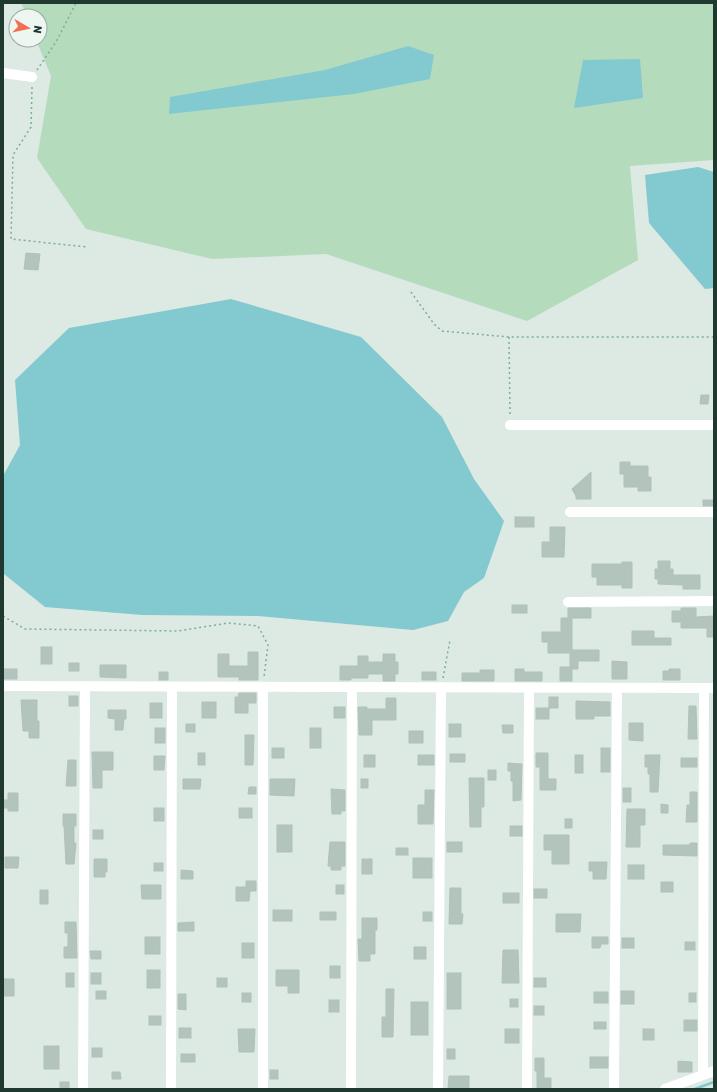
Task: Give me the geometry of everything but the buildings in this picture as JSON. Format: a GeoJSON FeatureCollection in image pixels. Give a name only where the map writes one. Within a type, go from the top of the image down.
{"type":"FeatureCollection","features":[{"type":"Feature","properties":{"kind":"street"},"geometry":{"type":"LineString","coordinates":[[3,73],[32,77]]}},
{"type":"Feature","properties":{"kind":"street"},"geometry":{"type":"LineString","coordinates":[[510,425],[714,425]]}},
{"type":"Feature","properties":{"kind":"street"},"geometry":{"type":"LineString","coordinates":[[570,512],[714,512]]}},
{"type":"Feature","properties":{"kind":"street"},"geometry":{"type":"LineString","coordinates":[[568,602],[714,601]]}},
{"type":"Feature","properties":{"kind":"street"},"geometry":{"type":"LineString","coordinates":[[3,686],[709,688],[703,1075]]}},
{"type":"Feature","properties":{"kind":"street"},"geometry":{"type":"LineString","coordinates":[[83,1089],[85,686]]}},
{"type":"Feature","properties":{"kind":"street"},"geometry":{"type":"LineString","coordinates":[[171,1089],[172,687]]}},
{"type":"Feature","properties":{"kind":"street"},"geometry":{"type":"LineString","coordinates":[[262,687],[263,1089]]}},
{"type":"Feature","properties":{"kind":"street"},"geometry":{"type":"LineString","coordinates":[[351,1089],[352,687]]}},
{"type":"Feature","properties":{"kind":"street"},"geometry":{"type":"LineString","coordinates":[[438,1089],[441,688]]}},
{"type":"Feature","properties":{"kind":"street"},"geometry":{"type":"LineString","coordinates":[[527,1089],[529,688]]}},
{"type":"Feature","properties":{"kind":"street"},"geometry":{"type":"LineString","coordinates":[[614,1089],[617,688]]}},
{"type":"Feature","properties":{"kind":"street"},"geometry":{"type":"LineString","coordinates":[[665,1089],[714,1071]]}},
{"type":"Feature","properties":{"kind":"path"},"geometry":{"type":"LineString","coordinates":[[76,3],[56,42],[32,77],[31,127],[13,155],[11,239],[87,247]]}},
{"type":"Feature","properties":{"kind":"path"},"geometry":{"type":"LineString","coordinates":[[411,292],[434,324],[442,331],[509,337],[714,337]]}},
{"type":"Feature","properties":{"kind":"path"},"geometry":{"type":"LineString","coordinates":[[509,337],[510,425]]}},
{"type":"Feature","properties":{"kind":"path"},"geometry":{"type":"LineString","coordinates":[[3,616],[25,629],[178,631],[228,623],[258,626],[268,645],[262,687]]}},
{"type":"Feature","properties":{"kind":"path"},"geometry":{"type":"LineString","coordinates":[[441,688],[450,640]]}},
{"type":"Feature","properties":{"kind":"green space"},"geometry":{"type":"Polygon","coordinates":[[[21,3],[714,3],[714,160],[630,166],[638,260],[527,321],[326,254],[212,259],[86,229],[37,158],[51,76],[39,48],[48,48],[48,8],[23,8],[21,3]]]}},
{"type":"Feature","properties":{"kind":"water"},"geometry":{"type":"Polygon","coordinates":[[[408,46],[434,55],[430,79],[354,94],[169,114],[170,97],[325,70],[408,46]]]}},
{"type":"Feature","properties":{"kind":"water"},"geometry":{"type":"Polygon","coordinates":[[[640,59],[643,98],[574,108],[583,60],[640,59]]]}},
{"type":"Feature","properties":{"kind":"water"},"geometry":{"type":"Polygon","coordinates":[[[698,167],[714,172],[714,288],[705,289],[649,223],[645,175],[698,167]]]}},
{"type":"Feature","properties":{"kind":"water"},"geometry":{"type":"Polygon","coordinates":[[[231,299],[361,337],[442,417],[474,479],[504,521],[484,578],[464,592],[448,621],[413,630],[258,616],[142,615],[45,607],[4,574],[3,476],[20,445],[15,380],[69,328],[231,299]]]}},
{"type":"Feature","properties":{"kind":"waterway"},"geometry":{"type":"LineString","coordinates":[[695,1089],[714,1082]]}}]}
